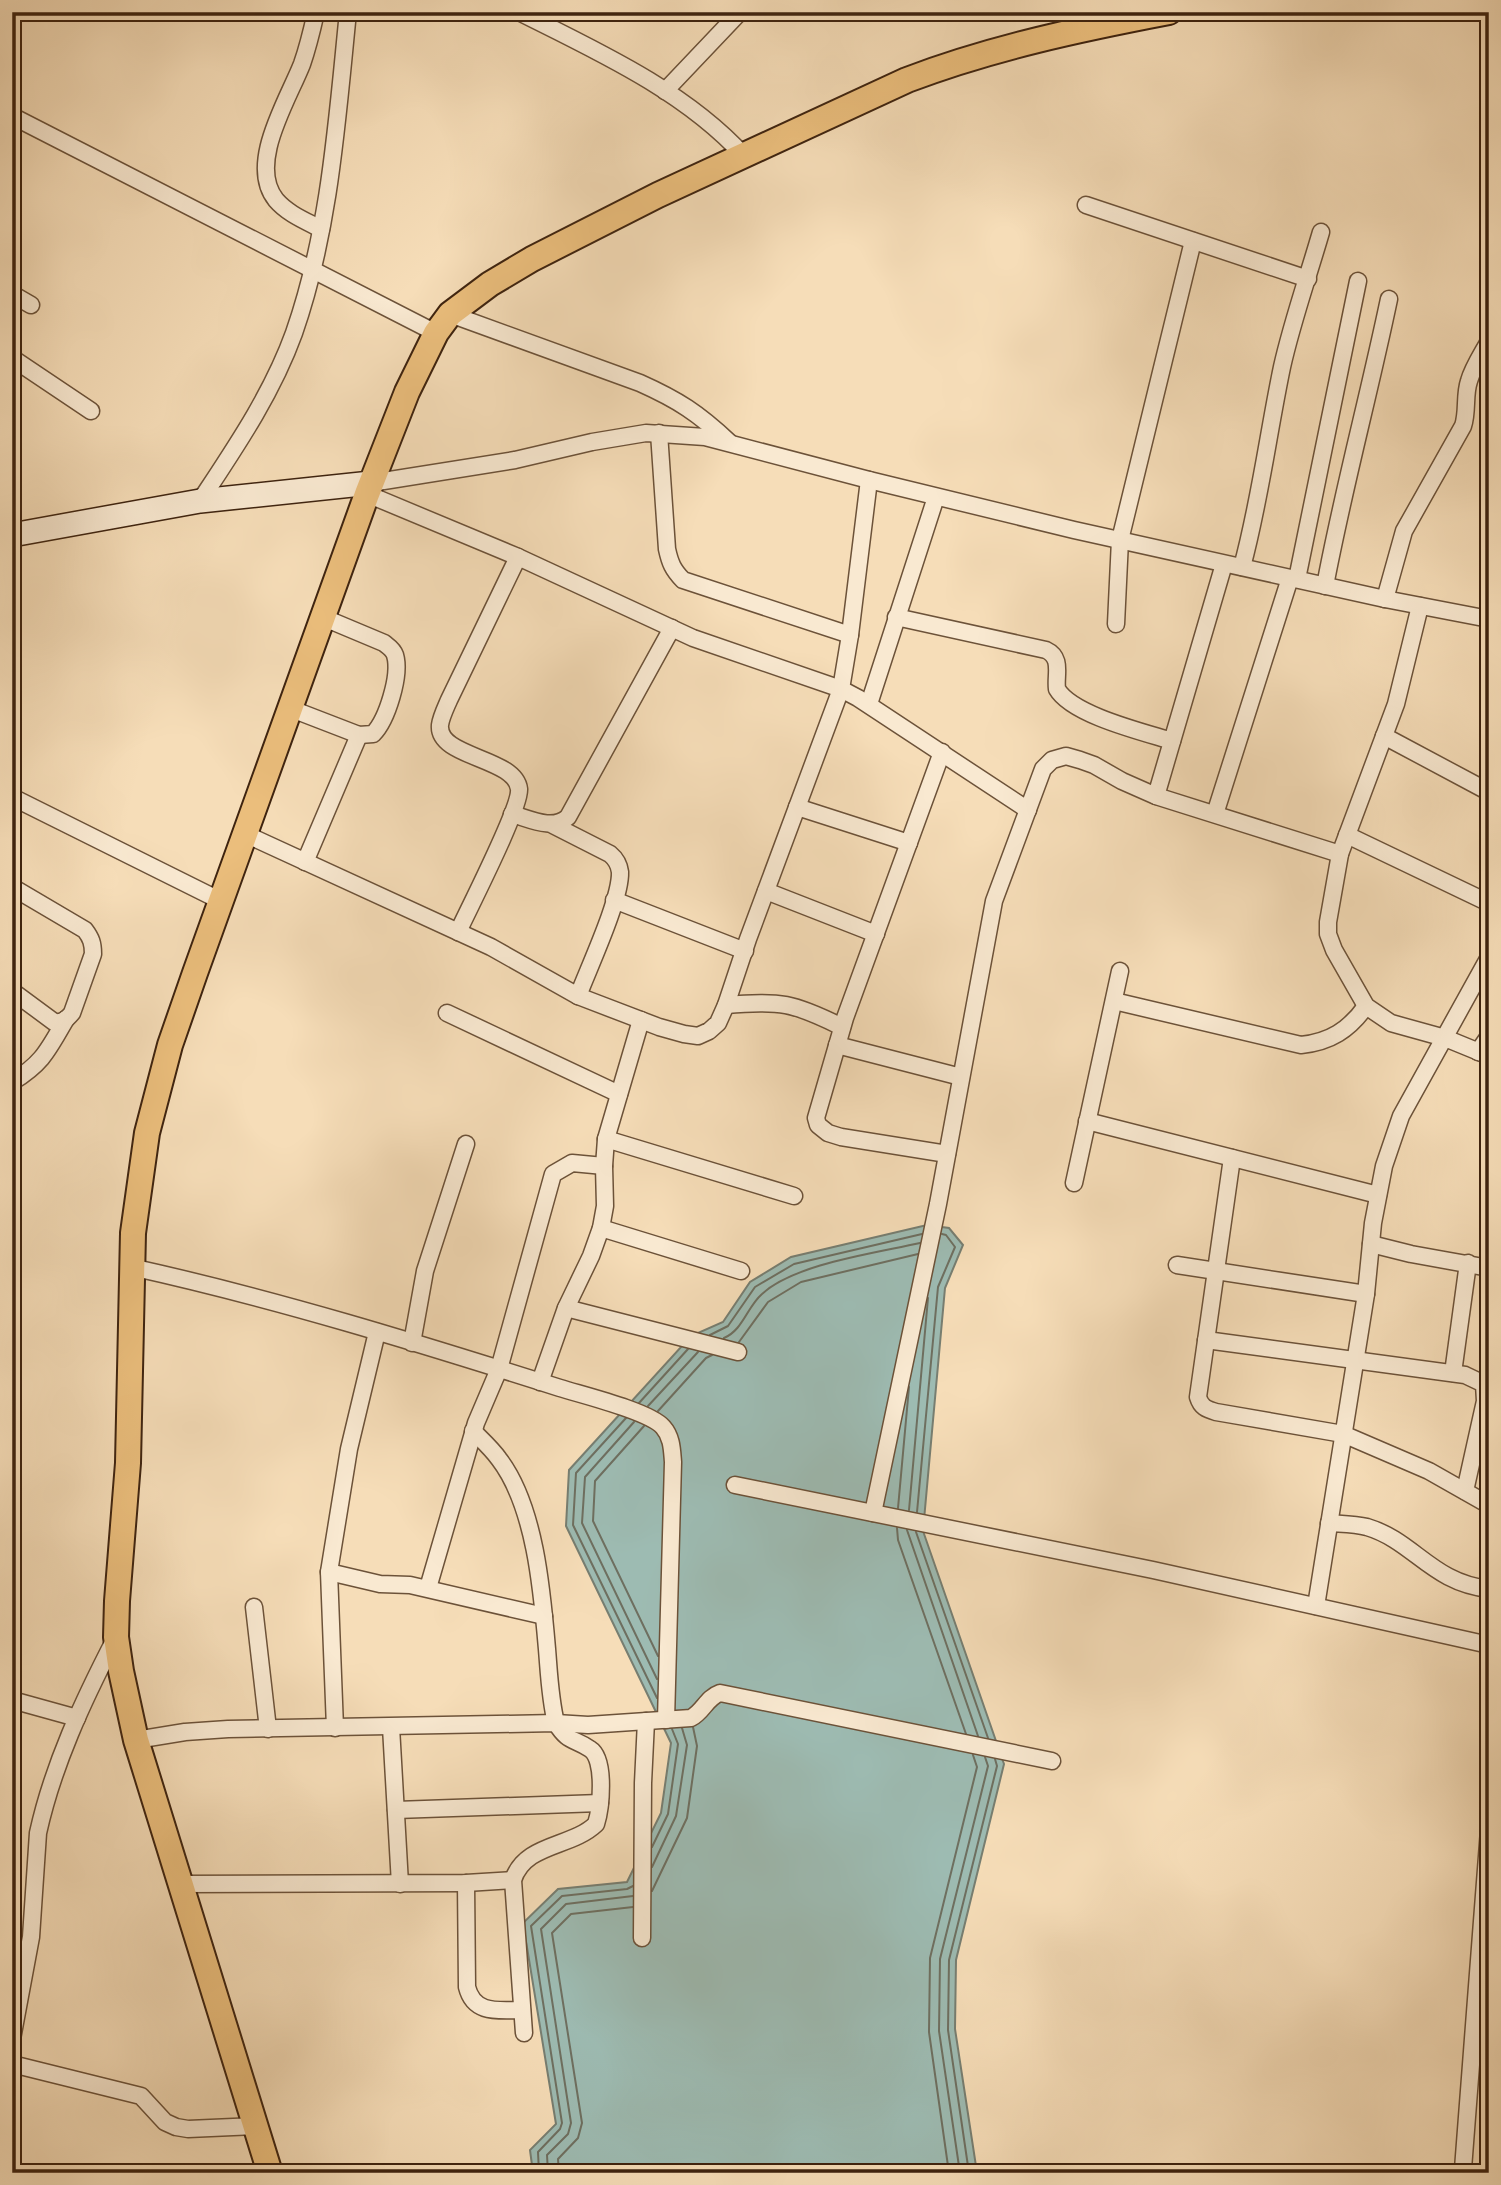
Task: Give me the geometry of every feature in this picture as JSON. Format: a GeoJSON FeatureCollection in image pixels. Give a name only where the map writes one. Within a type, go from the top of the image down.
{"type":"FeatureCollection","features":[{"type":"Feature","properties":{"kind":"main road"},"geometry":{"type":"LineString","coordinates":[[270,2173],[183,1884],[136,1741],[121,1671],[116,1637],[128,1463],[131,1267],[138,1183],[156,1094],[195,973],[396,416],[443,323],[490,284],[531,259],[875,93],[944,66],[1059,35],[1169,12]]}},
{"type":"Feature","properties":{"kind":"street"},"geometry":{"type":"LineString","coordinates":[[316,12],[302,63],[277,118],[265,170],[275,198],[286,210],[321,229]]}},
{"type":"Feature","properties":{"kind":"street"},"geometry":{"type":"LineString","coordinates":[[200,501],[236,448],[268,391],[293,334],[321,229],[337,122],[348,12]]}},
{"type":"Feature","properties":{"kind":"street"},"geometry":{"type":"LineString","coordinates":[[519,12],[596,51],[665,91],[712,123],[744,156]]}},
{"type":"Feature","properties":{"kind":"street"},"geometry":{"type":"LineString","coordinates":[[665,91],[740,12]]}},
{"type":"Feature","properties":{"kind":"street"},"geometry":{"type":"LineString","coordinates":[[12,116],[312,270],[443,323],[640,383],[704,418],[731,444]]}},
{"type":"Feature","properties":{"kind":"street"},"geometry":{"type":"LineString","coordinates":[[1086,205],[1308,279]]}},
{"type":"Feature","properties":{"kind":"street"},"geometry":{"type":"LineString","coordinates":[[1242,567],[1257,509],[1267,439],[1283,365],[1321,232]]}},
{"type":"Feature","properties":{"kind":"street"},"geometry":{"type":"LineString","coordinates":[[1116,624],[1120,540],[1192,241]]}},
{"type":"Feature","properties":{"kind":"street"},"geometry":{"type":"LineString","coordinates":[[1215,814],[1293,579],[1359,281]]}},
{"type":"Feature","properties":{"kind":"street"},"geometry":{"type":"LineString","coordinates":[[12,294],[31,305]]}},
{"type":"Feature","properties":{"kind":"street"},"geometry":{"type":"LineString","coordinates":[[1325,586],[1350,464],[1368,397],[1389,299]]}},
{"type":"Feature","properties":{"kind":"street"},"geometry":{"type":"LineString","coordinates":[[1385,599],[1404,531],[1463,426],[1467,414],[1466,394],[1469,381],[1489,341]]}},
{"type":"Feature","properties":{"kind":"street"},"geometry":{"type":"LineString","coordinates":[[12,358],[91,411]]}},
{"type":"Feature","properties":{"kind":"street"},"geometry":{"type":"LineString","coordinates":[[12,536],[200,501],[369,488],[626,436],[659,433],[705,437],[869,481],[1120,540],[1489,620]]}},
{"type":"Feature","properties":{"kind":"street"},"geometry":{"type":"LineString","coordinates":[[659,433],[667,549],[674,571],[683,580],[850,635]]}},
{"type":"Feature","properties":{"kind":"street"},"geometry":{"type":"LineString","coordinates":[[245,834],[518,961],[578,996],[641,1020],[698,1036],[709,1031],[718,1023],[726,1005],[841,689],[869,481]]}},
{"type":"Feature","properties":{"kind":"street"},"geometry":{"type":"LineString","coordinates":[[369,488],[672,628],[718,647],[841,689],[869,704],[1028,810]]}},
{"type":"Feature","properties":{"kind":"street"},"geometry":{"type":"LineString","coordinates":[[869,704],[936,497]]}},
{"type":"Feature","properties":{"kind":"street"},"geometry":{"type":"LineString","coordinates":[[458,932],[512,814],[519,792],[517,782],[494,764],[453,746],[441,733],[440,724],[517,557]]}},
{"type":"Feature","properties":{"kind":"street"},"geometry":{"type":"LineString","coordinates":[[1156,796],[1224,564]]}},
{"type":"Feature","properties":{"kind":"street"},"geometry":{"type":"LineString","coordinates":[[1420,606],[1401,686],[1340,854],[1328,934],[1334,950],[1366,1006],[1391,1023],[1445,1038],[1483,1054],[1489,1036]]}},
{"type":"Feature","properties":{"kind":"street"},"geometry":{"type":"LineString","coordinates":[[289,708],[359,735],[373,734],[381,726],[397,669],[393,650],[384,643],[322,617]]}},
{"type":"Feature","properties":{"kind":"street"},"geometry":{"type":"LineString","coordinates":[[896,617],[1053,653],[1057,661],[1056,690],[1068,703],[1126,727],[1172,741]]}},
{"type":"Feature","properties":{"kind":"street"},"geometry":{"type":"LineString","coordinates":[[553,825],[568,817],[672,628]]}},
{"type":"Feature","properties":{"kind":"street"},"geometry":{"type":"LineString","coordinates":[[306,862],[359,735]]}},
{"type":"Feature","properties":{"kind":"street"},"geometry":{"type":"LineString","coordinates":[[1384,736],[1489,792]]}},
{"type":"Feature","properties":{"kind":"street"},"geometry":{"type":"LineString","coordinates":[[942,752],[842,1027],[816,1118],[818,1125],[828,1133],[841,1137],[947,1154]]}},
{"type":"Feature","properties":{"kind":"street"},"geometry":{"type":"LineString","coordinates":[[873,1513],[947,1154],[994,901],[1043,769],[1052,760],[1066,756],[1094,765],[1156,796],[1340,854]]}},
{"type":"Feature","properties":{"kind":"street"},"geometry":{"type":"LineString","coordinates":[[12,797],[221,901]]}},
{"type":"Feature","properties":{"kind":"street"},"geometry":{"type":"LineString","coordinates":[[797,807],[908,843]]}},
{"type":"Feature","properties":{"kind":"street"},"geometry":{"type":"LineString","coordinates":[[512,814],[553,825],[610,853],[616,859],[620,870],[614,900],[578,996]]}},
{"type":"Feature","properties":{"kind":"street"},"geometry":{"type":"LineString","coordinates":[[1347,835],[1489,904]]}},
{"type":"Feature","properties":{"kind":"street"},"geometry":{"type":"LineString","coordinates":[[12,887],[85,930],[92,939],[93,954],[72,1013],[60,1023],[54,1022],[12,991]]}},
{"type":"Feature","properties":{"kind":"street"},"geometry":{"type":"LineString","coordinates":[[766,891],[876,934]]}},
{"type":"Feature","properties":{"kind":"street"},"geometry":{"type":"LineString","coordinates":[[614,900],[744,951]]}},
{"type":"Feature","properties":{"kind":"street"},"geometry":{"type":"LineString","coordinates":[[1317,1606],[1384,1166],[1401,1116],[1489,957]]}},
{"type":"Feature","properties":{"kind":"street"},"geometry":{"type":"LineString","coordinates":[[1073,1182],[1120,971]]}},
{"type":"Feature","properties":{"kind":"street"},"geometry":{"type":"LineString","coordinates":[[1114,1001],[1301,1045],[1316,1044],[1346,1031],[1366,1006]]}},
{"type":"Feature","properties":{"kind":"street"},"geometry":{"type":"LineString","coordinates":[[726,1005],[776,1002],[804,1009],[842,1027]]}},
{"type":"Feature","properties":{"kind":"street"},"geometry":{"type":"LineString","coordinates":[[447,1013],[619,1094]]}},
{"type":"Feature","properties":{"kind":"street"},"geometry":{"type":"LineString","coordinates":[[12,1082],[37,1065],[47,1054],[66,1019]]}},
{"type":"Feature","properties":{"kind":"street"},"geometry":{"type":"LineString","coordinates":[[540,1382],[566,1308],[592,1256],[601,1228],[606,1206],[606,1139],[641,1020]]}},
{"type":"Feature","properties":{"kind":"street"},"geometry":{"type":"LineString","coordinates":[[836,1045],[961,1077]]}},
{"type":"Feature","properties":{"kind":"street"},"geometry":{"type":"LineString","coordinates":[[1087,1121],[1378,1195]]}},
{"type":"Feature","properties":{"kind":"street"},"geometry":{"type":"LineString","coordinates":[[606,1139],[794,1196]]}},
{"type":"Feature","properties":{"kind":"street"},"geometry":{"type":"LineString","coordinates":[[412,1343],[428,1261],[466,1144]]}},
{"type":"Feature","properties":{"kind":"street"},"geometry":{"type":"LineString","coordinates":[[1232,1158],[1214,1271],[1198,1397],[1200,1404],[1206,1409],[1343,1434],[1398,1456],[1489,1505]]}},
{"type":"Feature","properties":{"kind":"street"},"geometry":{"type":"LineString","coordinates":[[428,1588],[473,1432],[499,1369],[553,1174],[572,1163],[584,1162],[604,1166]]}},
{"type":"Feature","properties":{"kind":"street"},"geometry":{"type":"LineString","coordinates":[[601,1228],[741,1271]]}},
{"type":"Feature","properties":{"kind":"street"},"geometry":{"type":"LineString","coordinates":[[1371,1244],[1489,1268]]}},
{"type":"Feature","properties":{"kind":"street"},"geometry":{"type":"LineString","coordinates":[[1453,1373],[1468,1263]]}},
{"type":"Feature","properties":{"kind":"street"},"geometry":{"type":"LineString","coordinates":[[1177,1265],[1366,1294]]}},
{"type":"Feature","properties":{"kind":"street"},"geometry":{"type":"LineString","coordinates":[[131,1267],[225,1288],[377,1332],[637,1413],[663,1426],[669,1436],[673,1462],[666,1720]]}},
{"type":"Feature","properties":{"kind":"street"},"geometry":{"type":"LineString","coordinates":[[566,1308],[738,1352]]}},
{"type":"Feature","properties":{"kind":"street"},"geometry":{"type":"LineString","coordinates":[[335,1728],[329,1572],[349,1449],[377,1332]]}},
{"type":"Feature","properties":{"kind":"street"},"geometry":{"type":"LineString","coordinates":[[1206,1340],[1453,1373],[1477,1379],[1484,1384],[1486,1391],[1465,1491]]}},
{"type":"Feature","properties":{"kind":"street"},"geometry":{"type":"LineString","coordinates":[[473,1432],[499,1458],[520,1496],[533,1538],[556,1723],[563,1734],[573,1742],[590,1748],[596,1755],[599,1770],[600,1803],[597,1824],[590,1830],[527,1858],[516,1870],[513,1880],[524,2033]]}},
{"type":"Feature","properties":{"kind":"street"},"geometry":{"type":"LineString","coordinates":[[735,1485],[1153,1570],[1489,1645]]}},
{"type":"Feature","properties":{"kind":"street"},"geometry":{"type":"LineString","coordinates":[[1329,1523],[1360,1526],[1381,1533],[1443,1575],[1461,1584],[1489,1589]]}},
{"type":"Feature","properties":{"kind":"street"},"geometry":{"type":"LineString","coordinates":[[329,1572],[380,1584],[428,1588],[544,1616]]}},
{"type":"Feature","properties":{"kind":"street"},"geometry":{"type":"LineString","coordinates":[[254,1607],[268,1729]]}},
{"type":"Feature","properties":{"kind":"street"},"geometry":{"type":"LineString","coordinates":[[12,2039],[17,1980],[31,1937],[38,1833],[56,1771],[84,1699],[116,1637]]}},
{"type":"Feature","properties":{"kind":"street"},"geometry":{"type":"LineString","coordinates":[[136,1741],[185,1732],[556,1723],[588,1725],[691,1718],[699,1714],[711,1696],[720,1693],[1052,1761]]}},
{"type":"Feature","properties":{"kind":"street"},"geometry":{"type":"LineString","coordinates":[[12,1700],[77,1718]]}},
{"type":"Feature","properties":{"kind":"street"},"geometry":{"type":"LineString","coordinates":[[642,1938],[646,1721]]}},
{"type":"Feature","properties":{"kind":"street"},"geometry":{"type":"LineString","coordinates":[[391,1727],[400,1884]]}},
{"type":"Feature","properties":{"kind":"street"},"geometry":{"type":"LineString","coordinates":[[396,1810],[600,1803]]}},
{"type":"Feature","properties":{"kind":"street"},"geometry":{"type":"LineString","coordinates":[[1463,2169],[1489,1830]]}},
{"type":"Feature","properties":{"kind":"street"},"geometry":{"type":"LineString","coordinates":[[183,1884],[400,1884],[513,1880]]}},
{"type":"Feature","properties":{"kind":"street"},"geometry":{"type":"LineString","coordinates":[[466,1883],[467,1987],[470,1998],[479,2006],[493,2010],[522,2010]]}},
{"type":"Feature","properties":{"kind":"street"},"geometry":{"type":"LineString","coordinates":[[12,2064],[141,2096],[165,2122],[176,2127],[188,2129],[257,2126]]}},
{"type":"Feature","properties":{"kind":"water"},"geometry":{"type":"Polygon","coordinates":[[[927,1225],[949,1228],[963,1245],[945,1288],[923,1531],[1004,1764],[956,1960],[955,2029],[975,2173],[533,2173],[530,2150],[556,2124],[523,1923],[558,1889],[627,1882],[661,1813],[671,1743],[566,1526],[569,1470],[691,1336],[723,1322],[750,1282],[791,1257],[927,1225]]]}}]}
